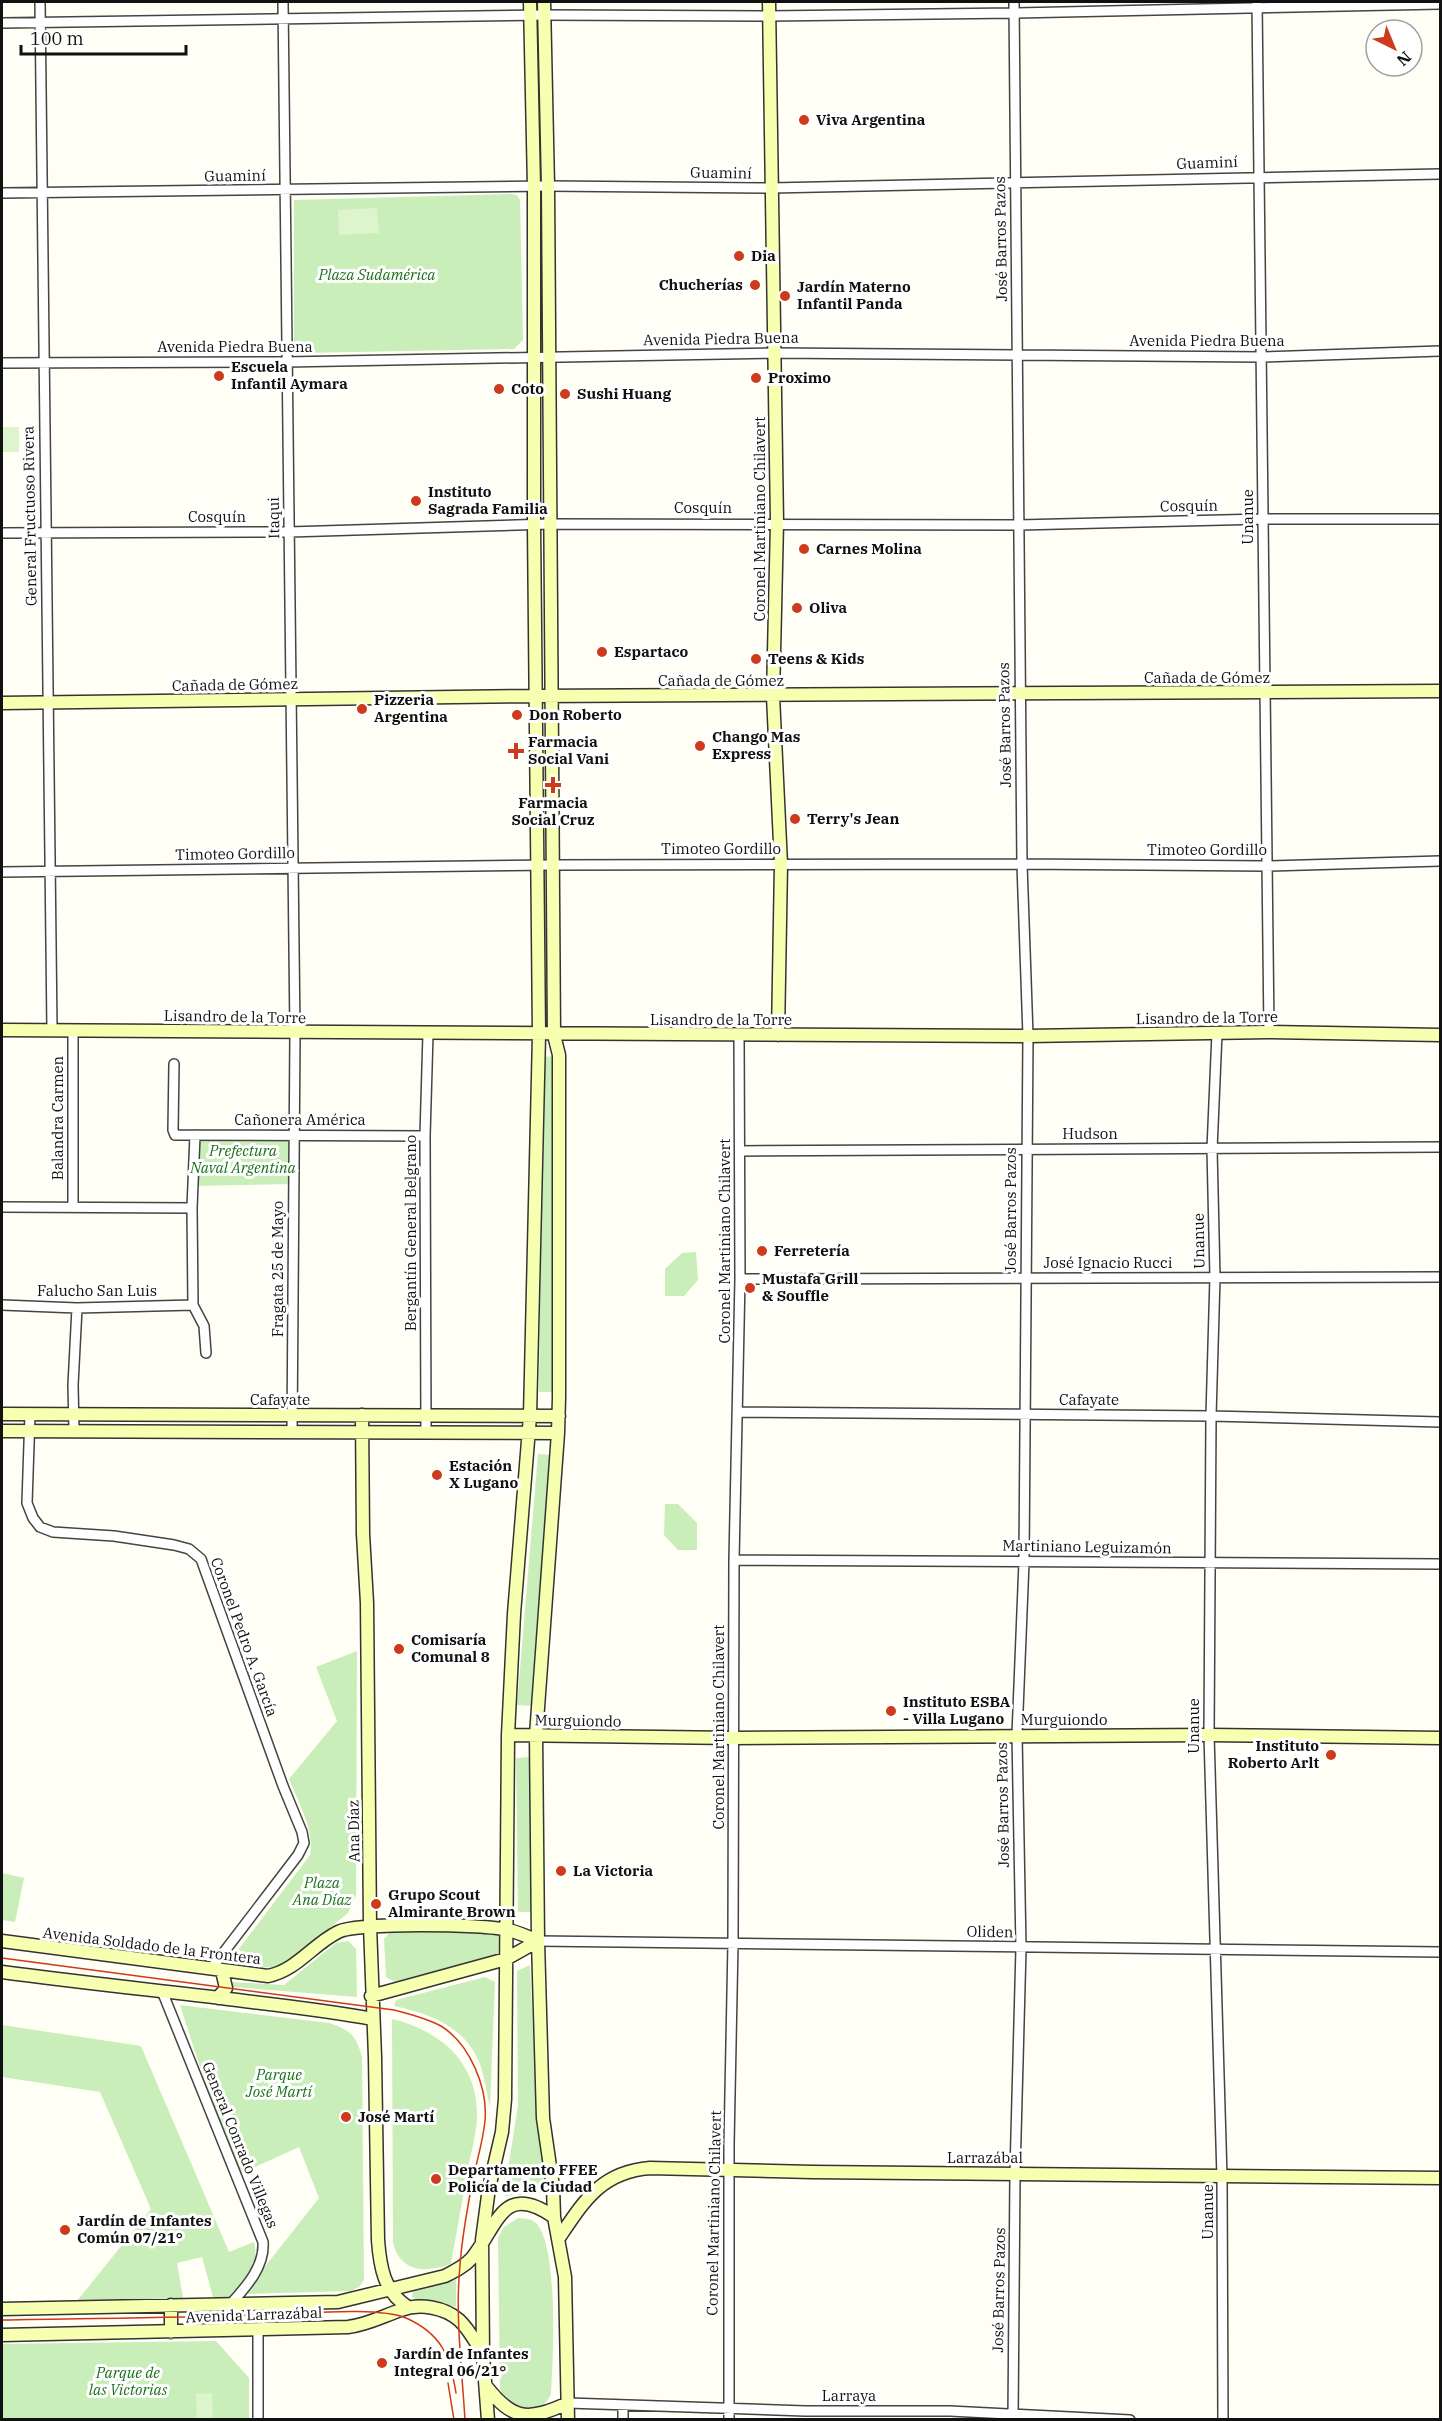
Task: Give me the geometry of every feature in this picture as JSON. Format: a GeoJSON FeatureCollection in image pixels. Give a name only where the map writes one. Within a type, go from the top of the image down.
{"type":"FeatureCollection","features":[{"type":"Feature","properties":{"kind":"street","name":"General Fructuoso Rivera"},"geometry":{"type":"LineString","coordinates":[[40,2],[52,1030]]}},
{"type":"Feature","properties":{"kind":"street","name":"Itaqui"},"geometry":{"type":"LineString","coordinates":[[283,2],[286,362],[293,699],[295,1033]]}},
{"type":"Feature","properties":{"kind":"street"},"geometry":{"type":"LineString","coordinates":[[488,2420],[483,2355],[482,2240],[504,2113],[508,1735],[516,1579],[530,1416],[539,1035],[535,696],[534,187],[530,2]]}},
{"type":"Feature","properties":{"kind":"street"},"geometry":{"type":"LineString","coordinates":[[544,2],[553,697],[554,1035],[559,1055],[559,1416],[536,1735],[538,1941],[543,2118],[566,2296],[568,2420]]}},
{"type":"Feature","properties":{"kind":"street","name":"Coronel Martiniano Chilavert"},"geometry":{"type":"LineString","coordinates":[[769,2],[777,523],[772,696],[781,864],[778,1035]]}},
{"type":"Feature","properties":{"kind":"street","name":"José Barros Pazos"},"geometry":{"type":"LineString","coordinates":[[1013,2416],[1015,2173],[1021,1948],[1017,1735],[1024,1562],[1028,1036],[1022,864],[1014,2]]}},
{"type":"Feature","properties":{"kind":"street"},"geometry":{"type":"LineString","coordinates":[[2,23],[530,15],[769,16],[1014,13],[1257,4],[1440,4]]}},
{"type":"Feature","properties":{"kind":"street","name":"Unanue"},"geometry":{"type":"LineString","coordinates":[[1257,4],[1269,1032]]}},
{"type":"Feature","properties":{"kind":"street","name":"Guaminí"},"geometry":{"type":"LineString","coordinates":[[2,193],[548,186],[771,188],[1440,174]]}},
{"type":"Feature","properties":{"kind":"street","name":"Avenida Piedra Buena"},"geometry":{"type":"LineString","coordinates":[[2,363],[286,362],[774,353],[1262,357],[1440,351]]}},
{"type":"Feature","properties":{"kind":"street","name":"Cosquín"},"geometry":{"type":"LineString","coordinates":[[2,533],[289,532],[550,524],[1019,525],[1263,519],[1440,519]]}},
{"type":"Feature","properties":{"kind":"street","name":"Cañada de Gómez"},"geometry":{"type":"LineString","coordinates":[[2,703],[535,696],[1440,691]]}},
{"type":"Feature","properties":{"kind":"street","name":"Timoteo Gordillo"},"geometry":{"type":"LineString","coordinates":[[2,872],[554,865],[1266,866],[1440,861]]}},
{"type":"Feature","properties":{"kind":"street","name":"Lisandro de la Torre"},"geometry":{"type":"LineString","coordinates":[[2,1030],[539,1035],[1028,1036],[1269,1032],[1440,1035]]}},
{"type":"Feature","properties":{"kind":"street","name":"Balandra Carmen"},"geometry":{"type":"LineString","coordinates":[[73,1030],[73,1207]]}},
{"type":"Feature","properties":{"kind":"street","name":"Fragata 25 de Mayo"},"geometry":{"type":"LineString","coordinates":[[292,1432],[295,1033]]}},
{"type":"Feature","properties":{"kind":"street","name":"Unanue"},"geometry":{"type":"LineString","coordinates":[[1218,1033],[1212,1149],[1215,1277],[1209,1563],[1209,1735],[1222,2177],[1223,2420]]}},
{"type":"Feature","properties":{"kind":"street","name":"Bergantín General Belgrano"},"geometry":{"type":"LineString","coordinates":[[426,1432],[425,1136],[428,1034]]}},
{"type":"Feature","properties":{"kind":"street","name":"Coronel Martiniano Chilavert"},"geometry":{"type":"LineString","coordinates":[[729,2420],[729,2169],[734,1943],[734,1560],[740,1279],[739,1035]]}},
{"type":"Feature","properties":{"kind":"street","name":"Cañonera América"},"geometry":{"type":"LineString","coordinates":[[174,1064],[173,1130],[175,1135],[425,1136]]}},
{"type":"Feature","properties":{"kind":"street"},"geometry":{"type":"LineString","coordinates":[[195,1135],[192,1208],[193,1305],[204,1326],[206,1353]]}},
{"type":"Feature","properties":{"kind":"street","name":"Hudson"},"geometry":{"type":"LineString","coordinates":[[740,1151],[1440,1147]]}},
{"type":"Feature","properties":{"kind":"street"},"geometry":{"type":"LineString","coordinates":[[2,1207],[192,1208]]}},
{"type":"Feature","properties":{"kind":"street","name":"José Ignacio Rucci"},"geometry":{"type":"LineString","coordinates":[[740,1279],[1440,1277]]}},
{"type":"Feature","properties":{"kind":"street","name":"Falucho San Luis"},"geometry":{"type":"LineString","coordinates":[[2,1305],[77,1308],[193,1305]]}},
{"type":"Feature","properties":{"kind":"street"},"geometry":{"type":"LineString","coordinates":[[74,1431],[77,1308]]}},
{"type":"Feature","properties":{"kind":"street","name":"Cafayate"},"geometry":{"type":"LineString","coordinates":[[738,1412],[1211,1416],[1440,1422]]}},
{"type":"Feature","properties":{"kind":"street","name":"Cafayate"},"geometry":{"type":"LineString","coordinates":[[2,1414],[559,1416]]}},
{"type":"Feature","properties":{"kind":"street","name":"Coronel Pedro A. García"},"geometry":{"type":"LineString","coordinates":[[30,1414],[27,1503],[33,1518],[40,1527],[53,1532],[114,1536],[174,1545],[189,1549],[201,1559],[279,1776],[302,1832],[304,1843],[298,1855],[216,1970]]}},
{"type":"Feature","properties":{"kind":"street","name":"Ana Díaz"},"geometry":{"type":"LineString","coordinates":[[362,1415],[363,1534],[367,1603],[371,1996],[378,2240],[382,2270],[389,2290]]}},
{"type":"Feature","properties":{"kind":"street"},"geometry":{"type":"LineString","coordinates":[[2,1431],[558,1433]]}},
{"type":"Feature","properties":{"kind":"street","name":"Martiniano Leguizamón"},"geometry":{"type":"LineString","coordinates":[[734,1560],[1440,1564]]}},
{"type":"Feature","properties":{"kind":"street","name":"Murguiondo"},"geometry":{"type":"LineString","coordinates":[[508,1735],[734,1738],[1017,1735],[1440,1738]]}},
{"type":"Feature","properties":{"kind":"street","name":"Avenida Soldado de la Frontera"},"geometry":{"type":"LineString","coordinates":[[2,1941],[259,1976],[276,1974],[306,1957],[336,1933],[351,1928],[370,1926],[506,1929],[538,1941]]}},
{"type":"Feature","properties":{"kind":"street"},"geometry":{"type":"LineString","coordinates":[[371,1996],[506,1959],[538,1941]]}},
{"type":"Feature","properties":{"kind":"street","name":"Oliden"},"geometry":{"type":"LineString","coordinates":[[538,1941],[1440,1952]]}},
{"type":"Feature","properties":{"kind":"street"},"geometry":{"type":"LineString","coordinates":[[216,1970],[226,1988],[218,1998]]}},
{"type":"Feature","properties":{"kind":"street"},"geometry":{"type":"LineString","coordinates":[[2,1972],[304,2008],[373,2019]]}},
{"type":"Feature","properties":{"kind":"street","name":"General Conrado Villegas"},"geometry":{"type":"LineString","coordinates":[[162,1991],[263,2242],[264,2251],[259,2266],[229,2306]]}},
{"type":"Feature","properties":{"kind":"street","name":"Larrazábal"},"geometry":{"type":"LineString","coordinates":[[559,2238],[588,2197],[606,2181],[628,2171],[650,2168],[883,2173],[1440,2178]]}},
{"type":"Feature","properties":{"kind":"street","name":"Avenida Larrazábal"},"geometry":{"type":"LineString","coordinates":[[2,2309],[338,2302],[445,2276],[459,2269],[472,2258],[502,2213],[519,2204],[535,2205],[554,2217]]}},
{"type":"Feature","properties":{"kind":"street"},"geometry":{"type":"LineString","coordinates":[[389,2290],[408,2307]]}},
{"type":"Feature","properties":{"kind":"street"},"geometry":{"type":"LineString","coordinates":[[171,2306],[171,2332]]}},
{"type":"Feature","properties":{"kind":"street","name":"Avenida Larrazábal"},"geometry":{"type":"LineString","coordinates":[[2,2335],[356,2326],[408,2307],[440,2310],[459,2320],[483,2355]]}},
{"type":"Feature","properties":{"kind":"street"},"geometry":{"type":"LineString","coordinates":[[258,2330],[258,2420]]}},
{"type":"Feature","properties":{"kind":"street"},"geometry":{"type":"LineString","coordinates":[[485,2385],[503,2407],[521,2417],[534,2418],[568,2403]]}},
{"type":"Feature","properties":{"kind":"street","name":"Larraya"},"geometry":{"type":"LineString","coordinates":[[568,2403],[670,2408],[1130,2420]]}},
{"type":"Feature","properties":{"kind":"street"},"geometry":{"type":"LineString","coordinates":[[623,2405],[623,2420]]}},
{"type":"Feature","properties":{"kind":"street"},"geometry":{"type":"LineString","coordinates":[[670,2408],[670,2420]]}},
{"type":"Feature","properties":{"kind":"green space","name":"Plaza Sudamérica"},"geometry":{"type":"Polygon","coordinates":[[[517,195],[520,200],[523,340],[514,349],[301,353],[294,348],[294,200],[517,195]]]}},
{"type":"Feature","properties":{"kind":"green space"},"geometry":{"type":"Polygon","coordinates":[[[377,208],[379,233],[339,235],[338,210],[377,208]]]}},
{"type":"Feature","properties":{"kind":"green space"},"geometry":{"type":"Polygon","coordinates":[[[2,427],[19,427],[19,452],[2,452],[2,427]]]}},
{"type":"Feature","properties":{"kind":"green space"},"geometry":{"type":"Polygon","coordinates":[[[554,1056],[554,1392],[539,1392],[543,1057],[554,1056]]]}},
{"type":"Feature","properties":{"kind":"green space","name":"Prefectura Naval Argentina"},"geometry":{"type":"Polygon","coordinates":[[[294,1134],[293,1184],[193,1186],[195,1135],[294,1134]]]}},
{"type":"Feature","properties":{"kind":"green space"},"geometry":{"type":"Polygon","coordinates":[[[696,1252],[698,1280],[684,1296],[665,1296],[665,1269],[682,1253],[696,1252]]]}},
{"type":"Feature","properties":{"kind":"green space"},"geometry":{"type":"Polygon","coordinates":[[[538,1454],[551,1455],[533,1706],[517,1705],[538,1454]]]}},
{"type":"Feature","properties":{"kind":"green space"},"geometry":{"type":"Polygon","coordinates":[[[665,1504],[678,1504],[697,1523],[697,1550],[678,1550],[664,1535],[665,1504]]]}},
{"type":"Feature","properties":{"kind":"green space","name":"Plaza Ana Díaz"},"geometry":{"type":"Polygon","coordinates":[[[357,1651],[356,1896],[348,1913],[284,1965],[272,1968],[229,1962],[310,1855],[308,1826],[289,1779],[337,1721],[316,1667],[357,1651]]]}},
{"type":"Feature","properties":{"kind":"green space"},"geometry":{"type":"Polygon","coordinates":[[[530,1757],[531,1912],[518,1912],[516,1758],[530,1757]]]}},
{"type":"Feature","properties":{"kind":"green space"},"geometry":{"type":"Polygon","coordinates":[[[2,1873],[24,1878],[15,1922],[2,1920],[2,1873]]]}},
{"type":"Feature","properties":{"kind":"green space"},"geometry":{"type":"Polygon","coordinates":[[[391,1931],[493,1932],[499,1937],[498,1956],[397,1983],[386,1977],[384,1939],[391,1931]]]}},
{"type":"Feature","properties":{"kind":"green space"},"geometry":{"type":"Polygon","coordinates":[[[348,1941],[356,1949],[357,1997],[233,1987],[232,1982],[284,1985],[336,1943],[348,1941]]]}},
{"type":"Feature","properties":{"kind":"green space"},"geometry":{"type":"Polygon","coordinates":[[[530,1965],[537,2117],[546,2187],[542,2193],[505,2196],[500,2192],[509,2163],[518,2105],[517,1971],[530,1965]]]}},
{"type":"Feature","properties":{"kind":"green space"},"geometry":{"type":"Polygon","coordinates":[[[485,1977],[495,1982],[490,2108],[481,2067],[467,2042],[447,2025],[435,2019],[394,2006],[396,2000],[485,1977]]]}},
{"type":"Feature","properties":{"kind":"green space","name":"Parque José Martí"},"geometry":{"type":"Polygon","coordinates":[[[180,2005],[329,2023],[347,2031],[354,2038],[362,2057],[364,2280],[359,2287],[351,2291],[248,2294],[248,2288],[319,2198],[299,2147],[235,2176],[180,2005]]]}},
{"type":"Feature","properties":{"kind":"green space"},"geometry":{"type":"Polygon","coordinates":[[[392,2019],[427,2032],[454,2053],[472,2082],[476,2099],[477,2119],[451,2264],[433,2269],[408,2265],[397,2253],[393,2243],[392,2019]]]}},
{"type":"Feature","properties":{"kind":"green space"},"geometry":{"type":"Polygon","coordinates":[[[2,2025],[141,2046],[229,2252],[254,2242],[255,2259],[250,2273],[229,2297],[213,2297],[202,2257],[177,2263],[183,2298],[77,2301],[151,2209],[100,2092],[2,2077],[2,2025]]]}},
{"type":"Feature","properties":{"kind":"green space"},"geometry":{"type":"Polygon","coordinates":[[[518,2218],[534,2221],[543,2236],[548,2255],[553,2305],[551,2394],[540,2408],[522,2413],[504,2399],[500,2389],[498,2238],[504,2227],[518,2218]]]}},
{"type":"Feature","properties":{"kind":"green space"},"geometry":{"type":"Polygon","coordinates":[[[456,2279],[456,2307],[439,2301],[416,2300],[412,2297],[413,2291],[456,2279]]]}},
{"type":"Feature","properties":{"kind":"green space","name":"Parque de las Victorias"},"geometry":{"type":"Polygon","coordinates":[[[216,2341],[249,2378],[249,2419],[2,2419],[2,2344],[216,2341]]]}},
{"type":"Feature","properties":{"kind":"green space"},"geometry":{"type":"Polygon","coordinates":[[[212,2393],[213,2419],[197,2419],[196,2394],[212,2393]]]}},
{"type":"Feature","properties":{"kind":"tram line"},"geometry":{"type":"LineString","coordinates":[[2,1958],[394,2010],[430,2021],[451,2034],[461,2044],[475,2068],[485,2108],[483,2137],[465,2224],[459,2284],[458,2304],[465,2420]]}},
{"type":"Feature","properties":{"kind":"tram line"},"geometry":{"type":"LineString","coordinates":[[2,2320],[344,2312],[394,2315],[418,2324],[436,2339],[447,2357],[456,2393]]}},
{"type":"Feature","properties":{"kind":"tram line"},"geometry":{"type":"LineString","coordinates":[[448,2383],[454,2420]]}},
{"type":"Feature","properties":{"kind":"place","name":"Viva Argentina"},"geometry":{"type":"Point","coordinates":[804,120]}},
{"type":"Feature","properties":{"kind":"place","name":"Dia"},"geometry":{"type":"Point","coordinates":[739,256]}},
{"type":"Feature","properties":{"kind":"place","name":"Chucherías"},"geometry":{"type":"Point","coordinates":[755,285]}},
{"type":"Feature","properties":{"kind":"place","name":"Jardín Materno Infantil Panda"},"geometry":{"type":"Point","coordinates":[785,296]}},
{"type":"Feature","properties":{"kind":"place","name":"Escuela Infantil Aymara"},"geometry":{"type":"Point","coordinates":[219,376]}},
{"type":"Feature","properties":{"kind":"place","name":"Proximo"},"geometry":{"type":"Point","coordinates":[756,378]}},
{"type":"Feature","properties":{"kind":"place","name":"Coto"},"geometry":{"type":"Point","coordinates":[499,389]}},
{"type":"Feature","properties":{"kind":"place","name":"Sushi Huang"},"geometry":{"type":"Point","coordinates":[565,394]}},
{"type":"Feature","properties":{"kind":"place","name":"Instituto Sagrada Familia"},"geometry":{"type":"Point","coordinates":[416,501]}},
{"type":"Feature","properties":{"kind":"place","name":"Carnes Molina"},"geometry":{"type":"Point","coordinates":[804,549]}},
{"type":"Feature","properties":{"kind":"place","name":"Oliva"},"geometry":{"type":"Point","coordinates":[797,608]}},
{"type":"Feature","properties":{"kind":"place","name":"Espartaco"},"geometry":{"type":"Point","coordinates":[602,652]}},
{"type":"Feature","properties":{"kind":"place","name":"Teens & Kids"},"geometry":{"type":"Point","coordinates":[756,659]}},
{"type":"Feature","properties":{"kind":"place","name":"Pizzeria Argentina"},"geometry":{"type":"Point","coordinates":[362,709]}},
{"type":"Feature","properties":{"kind":"place","name":"Don Roberto"},"geometry":{"type":"Point","coordinates":[517,715]}},
{"type":"Feature","properties":{"kind":"place","name":"Chango Mas Express"},"geometry":{"type":"Point","coordinates":[700,746]}},
{"type":"Feature","properties":{"kind":"place","name":"Farmacia Social Vani"},"geometry":{"type":"Point","coordinates":[516,751]}},
{"type":"Feature","properties":{"kind":"place","name":"Farmacia Social Cruz"},"geometry":{"type":"Point","coordinates":[553,785]}},
{"type":"Feature","properties":{"kind":"place","name":"Terry's Jean"},"geometry":{"type":"Point","coordinates":[795,819]}},
{"type":"Feature","properties":{"kind":"place","name":"Ferretería"},"geometry":{"type":"Point","coordinates":[762,1251]}},
{"type":"Feature","properties":{"kind":"place","name":"Mustafa Grill & Souffle"},"geometry":{"type":"Point","coordinates":[750,1288]}},
{"type":"Feature","properties":{"kind":"place","name":"Estación X Lugano"},"geometry":{"type":"Point","coordinates":[437,1475]}},
{"type":"Feature","properties":{"kind":"place","name":"Comisaría Comunal 8"},"geometry":{"type":"Point","coordinates":[399,1649]}},
{"type":"Feature","properties":{"kind":"place","name":"Instituto ESBA - Villa Lugano"},"geometry":{"type":"Point","coordinates":[891,1711]}},
{"type":"Feature","properties":{"kind":"place","name":"Instituto Roberto Arlt"},"geometry":{"type":"Point","coordinates":[1331,1755]}},
{"type":"Feature","properties":{"kind":"place","name":"La Victoria"},"geometry":{"type":"Point","coordinates":[561,1871]}},
{"type":"Feature","properties":{"kind":"place","name":"Grupo Scout Almirante Brown"},"geometry":{"type":"Point","coordinates":[376,1904]}},
{"type":"Feature","properties":{"kind":"place","name":"José Martí"},"geometry":{"type":"Point","coordinates":[346,2117]}},
{"type":"Feature","properties":{"kind":"place","name":"Departamento FFEE Policía de la Ciudad"},"geometry":{"type":"Point","coordinates":[436,2179]}},
{"type":"Feature","properties":{"kind":"place","name":"Jardín de Infantes Común 07/21°"},"geometry":{"type":"Point","coordinates":[65,2230]}},
{"type":"Feature","properties":{"kind":"place","name":"Jardín de Infantes Integral 06/21°"},"geometry":{"type":"Point","coordinates":[382,2363]}}]}
